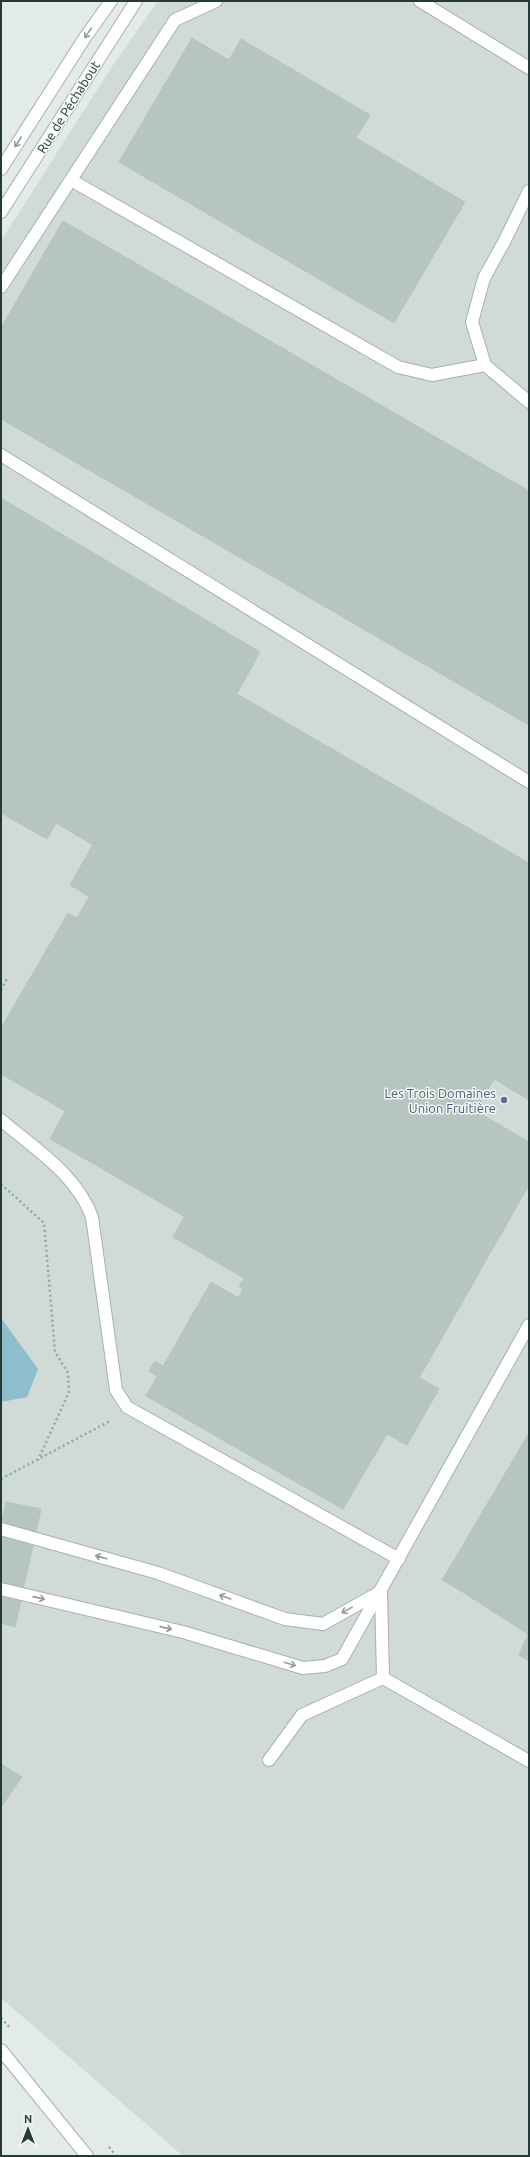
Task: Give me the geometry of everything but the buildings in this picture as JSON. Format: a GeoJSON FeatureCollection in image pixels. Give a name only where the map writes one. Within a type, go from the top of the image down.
{"type":"FeatureCollection","features":[{"type":"Feature","properties":{"kind":"street"},"geometry":{"type":"LineString","coordinates":[[1,169],[84,39],[111,1]]}},
{"type":"Feature","properties":{"kind":"street","name":"Rue de Péchabout"},"geometry":{"type":"LineString","coordinates":[[1,212],[136,1]]}},
{"type":"Feature","properties":{"kind":"street"},"geometry":{"type":"LineString","coordinates":[[1,287],[175,20],[216,1]]}},
{"type":"Feature","properties":{"kind":"street"},"geometry":{"type":"LineString","coordinates":[[420,1],[529,68]]}},
{"type":"Feature","properties":{"kind":"street"},"geometry":{"type":"LineString","coordinates":[[71,180],[398,366],[432,375],[485,365]]}},
{"type":"Feature","properties":{"kind":"street"},"geometry":{"type":"LineString","coordinates":[[529,191],[504,242],[484,278],[472,322],[485,365],[529,402]]}},
{"type":"Feature","properties":{"kind":"street"},"geometry":{"type":"LineString","coordinates":[[1,455],[529,782]]}},
{"type":"Feature","properties":{"kind":"street"},"geometry":{"type":"LineString","coordinates":[[1,1120],[71,1180],[85,1200],[92,1217],[116,1390],[127,1407],[399,1559]]}},
{"type":"Feature","properties":{"kind":"street"},"geometry":{"type":"LineString","coordinates":[[1,1589],[183,1632],[303,1668],[325,1666],[342,1659],[529,1325]]}},
{"type":"Feature","properties":{"kind":"street"},"geometry":{"type":"LineString","coordinates":[[1,1529],[158,1573],[285,1619],[323,1624],[381,1591]]}},
{"type":"Feature","properties":{"kind":"street"},"geometry":{"type":"LineString","coordinates":[[381,1591],[383,1678]]}},
{"type":"Feature","properties":{"kind":"street"},"geometry":{"type":"LineString","coordinates":[[269,1760],[302,1715],[383,1678]]}},
{"type":"Feature","properties":{"kind":"street"},"geometry":{"type":"LineString","coordinates":[[383,1678],[529,1761]]}},
{"type":"Feature","properties":{"kind":"street"},"geometry":{"type":"LineString","coordinates":[[1,2050],[87,2156]]}},
{"type":"Feature","properties":{"kind":"path"},"geometry":{"type":"LineString","coordinates":[[1,990],[8,977]]}},
{"type":"Feature","properties":{"kind":"path"},"geometry":{"type":"LineString","coordinates":[[1,1184],[44,1223],[55,1352],[68,1373],[70,1392],[38,1460]]}},
{"type":"Feature","properties":{"kind":"path"},"geometry":{"type":"LineString","coordinates":[[1,1479],[112,1420]]}},
{"type":"Feature","properties":{"kind":"shaded area"},"geometry":{"type":"Polygon","coordinates":[[[158,1],[529,1],[529,2156],[183,2156],[1,1998],[1,241],[111,68],[158,1]]]}},
{"type":"Feature","properties":{"kind":"water"},"geometry":{"type":"Polygon","coordinates":[[[1,1318],[38,1369],[27,1397],[1,1402],[1,1318]]]}},
{"type":"Feature","properties":{"kind":"place","name":"Les Trois Domaines Union Fruitière"},"geometry":{"type":"Point","coordinates":[504,1100]}}]}
